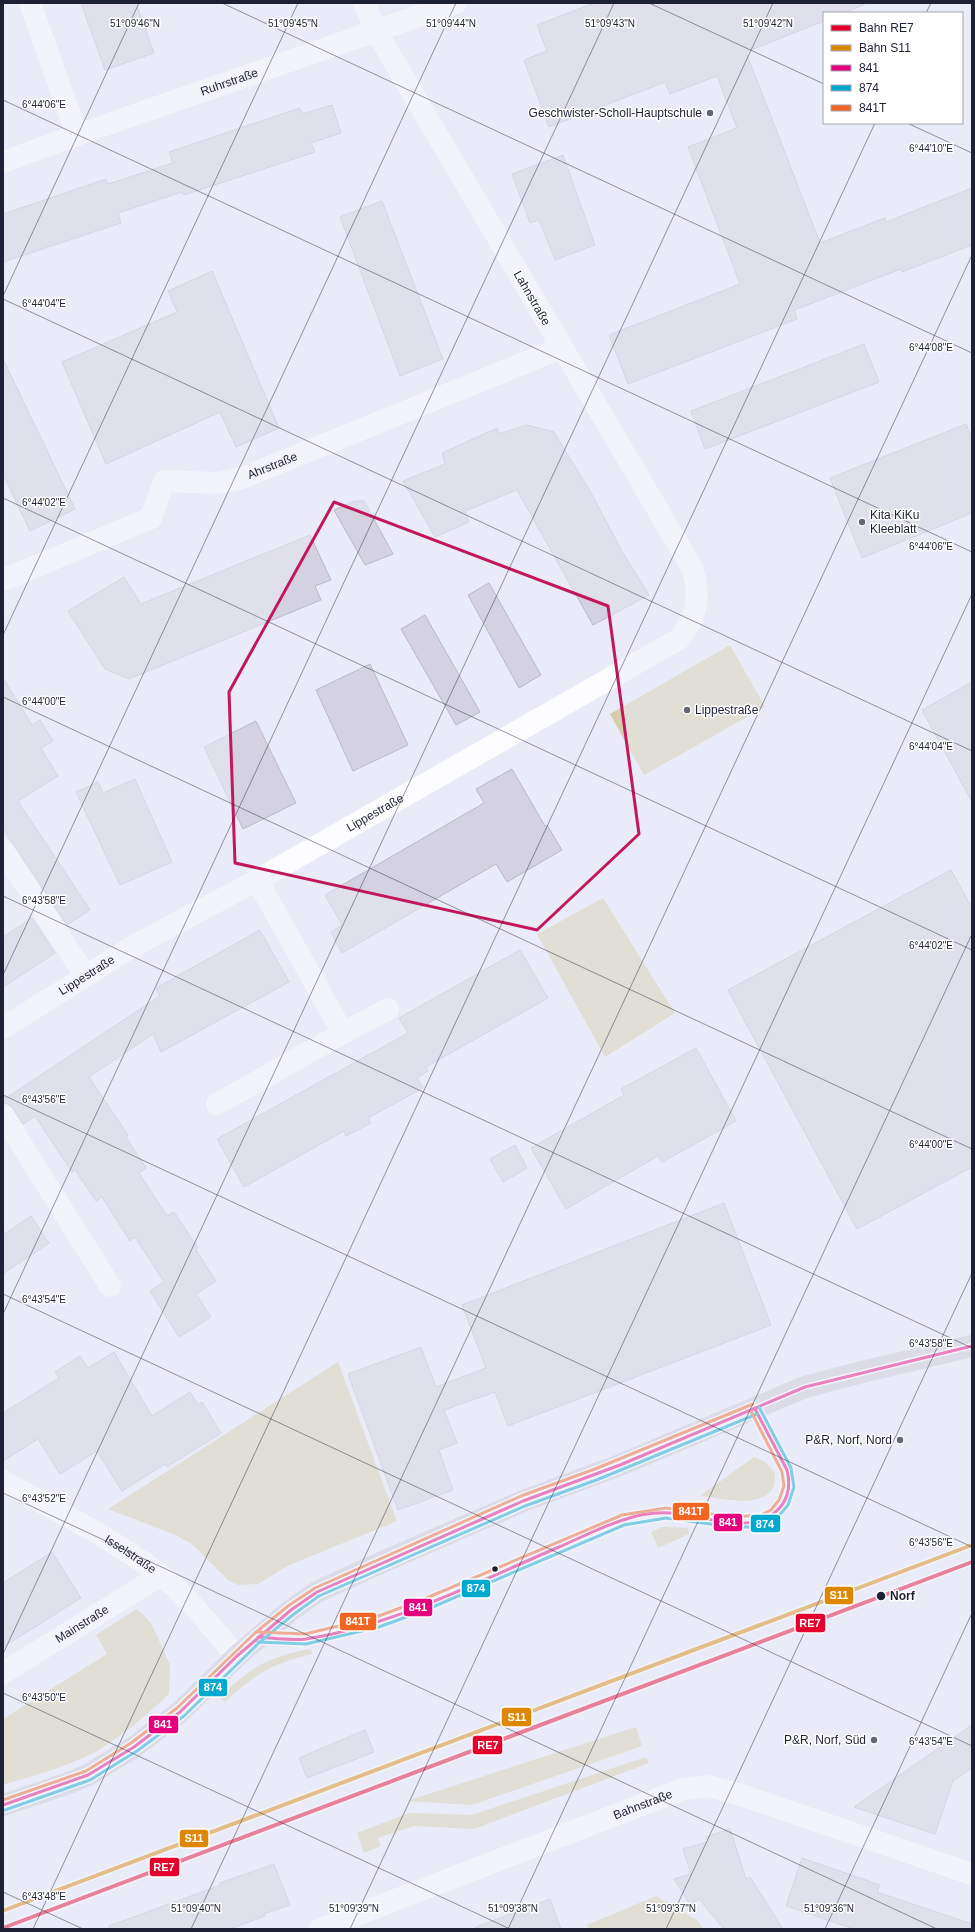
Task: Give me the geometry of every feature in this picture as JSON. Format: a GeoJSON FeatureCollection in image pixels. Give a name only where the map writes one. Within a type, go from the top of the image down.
{"type":"FeatureCollection","features":[{"type":"Feature","properties":{"kind":"street"},"geometry":{"type":"LineString","coordinates":[[30,3],[77,135]]}},
{"type":"Feature","properties":{"kind":"street","name":"Lahnstraße"},"geometry":{"type":"LineString","coordinates":[[364,3],[376,31],[561,348],[692,568],[698,593]]}},
{"type":"Feature","properties":{"kind":"street","name":"Ruhrstraße"},"geometry":{"type":"LineString","coordinates":[[3,162],[456,3]]}},
{"type":"Feature","properties":{"kind":"street","name":"Ahrstraße"},"geometry":{"type":"LineString","coordinates":[[3,580],[151,518],[164,481],[218,483],[242,478],[561,348]]}},
{"type":"Feature","properties":{"kind":"street","name":"Lippestraße"},"geometry":{"type":"LineString","coordinates":[[3,1028],[130,948],[257,880],[680,639],[693,618],[698,593]]}},
{"type":"Feature","properties":{"kind":"street"},"geometry":{"type":"LineString","coordinates":[[3,850],[85,975]]}},
{"type":"Feature","properties":{"kind":"street"},"geometry":{"type":"LineString","coordinates":[[257,880],[343,1033]]}},
{"type":"Feature","properties":{"kind":"street"},"geometry":{"type":"LineString","coordinates":[[217,1104],[388,1009]]}},
{"type":"Feature","properties":{"kind":"street"},"geometry":{"type":"LineString","coordinates":[[3,1114],[110,1286]]}},
{"type":"Feature","properties":{"kind":"street"},"geometry":{"type":"LineString","coordinates":[[3,1805],[66,1784],[119,1757],[180,1712],[237,1656],[291,1610],[318,1592],[369,1568],[523,1501],[614,1467],[805,1388],[862,1372],[972,1346]]}},
{"type":"Feature","properties":{"kind":"street","name":"Isselstraße"},"geometry":{"type":"LineString","coordinates":[[3,1481],[124,1548],[161,1575],[185,1598],[237,1656]]}},
{"type":"Feature","properties":{"kind":"street","name":"Mainstraße"},"geometry":{"type":"LineString","coordinates":[[3,1673],[161,1575]]}},
{"type":"Feature","properties":{"kind":"street","name":"Bahnstraße"},"geometry":{"type":"LineString","coordinates":[[320,1929],[682,1788],[708,1786],[779,1807],[972,1874]]}},
{"type":"Feature","properties":{"kind":"highlighted area"},"geometry":{"type":"Polygon","coordinates":[[[334,502],[608,606],[639,834],[537,930],[235,863],[229,692],[334,502]]]}},
{"type":"Feature","properties":{"kind":"shaded area","name":"Lippestraße"},"geometry":{"type":"Polygon","coordinates":[[[730,645],[765,707],[644,775],[610,714],[730,645]]]}},
{"type":"Feature","properties":{"kind":"shaded area"},"geometry":{"type":"Polygon","coordinates":[[[603,898],[675,1013],[605,1057],[537,934],[603,898]]]}},
{"type":"Feature","properties":{"kind":"shaded area"},"geometry":{"type":"Polygon","coordinates":[[[338,1362],[397,1521],[287,1566],[258,1584],[239,1585],[229,1581],[192,1544],[173,1534],[108,1509],[338,1362]]]}},
{"type":"Feature","properties":{"kind":"shaded area"},"geometry":{"type":"Polygon","coordinates":[[[754,1457],[765,1462],[775,1473],[774,1485],[769,1493],[762,1498],[741,1501],[700,1496],[754,1457]]]}},
{"type":"Feature","properties":{"kind":"shaded area"},"geometry":{"type":"Polygon","coordinates":[[[662,1527],[688,1528],[689,1534],[658,1548],[651,1532],[662,1527]]]}},
{"type":"Feature","properties":{"kind":"shaded area"},"geometry":{"type":"Polygon","coordinates":[[[137,1609],[151,1623],[170,1665],[169,1694],[135,1724],[99,1750],[65,1765],[3,1785],[3,1719],[107,1654],[96,1635],[137,1609]]]}},
{"type":"Feature","properties":{"kind":"shaded area"},"geometry":{"type":"Polygon","coordinates":[[[311,1649],[312,1654],[285,1662],[264,1671],[245,1684],[225,1702],[220,1697],[241,1678],[261,1664],[283,1655],[311,1649]]]}},
{"type":"Feature","properties":{"kind":"shaded area"},"geometry":{"type":"Polygon","coordinates":[[[636,1727],[642,1746],[472,1805],[407,1801],[636,1727]]]}},
{"type":"Feature","properties":{"kind":"shaded area"},"geometry":{"type":"Polygon","coordinates":[[[646,1757],[649,1763],[474,1829],[414,1826],[378,1838],[381,1846],[364,1853],[357,1833],[409,1813],[472,1815],[646,1757]]]}},
{"type":"Feature","properties":{"kind":"shaded area"},"geometry":{"type":"Polygon","coordinates":[[[656,1896],[698,1921],[703,1929],[590,1929],[587,1925],[656,1896]]]}},
{"type":"Feature","properties":{"kind":"building"},"geometry":{"type":"Polygon","coordinates":[[[81,3],[136,3],[154,53],[105,70],[81,3]]]}},
{"type":"Feature","properties":{"kind":"building"},"geometry":{"type":"Polygon","coordinates":[[[594,3],[865,3],[846,12],[823,12],[823,21],[746,52],[820,243],[885,218],[886,222],[972,188],[972,245],[902,272],[901,269],[794,310],[797,319],[628,384],[609,335],[740,284],[688,147],[737,128],[717,76],[670,94],[665,82],[549,127],[524,60],[547,51],[537,25],[594,3]]]}},
{"type":"Feature","properties":{"kind":"building"},"geometry":{"type":"Polygon","coordinates":[[[332,105],[341,133],[311,143],[315,152],[184,195],[182,192],[118,213],[121,223],[3,262],[3,214],[106,179],[108,184],[173,163],[169,152],[300,108],[302,114],[332,105]]]}},
{"type":"Feature","properties":{"kind":"building"},"geometry":{"type":"Polygon","coordinates":[[[563,155],[595,245],[555,260],[539,220],[530,223],[512,174],[563,155]]]}},
{"type":"Feature","properties":{"kind":"building"},"geometry":{"type":"Polygon","coordinates":[[[382,201],[443,359],[400,376],[340,217],[382,201]]]}},
{"type":"Feature","properties":{"kind":"building"},"geometry":{"type":"Polygon","coordinates":[[[212,271],[279,428],[236,447],[220,412],[106,464],[62,362],[177,312],[168,291],[212,271]]]}},
{"type":"Feature","properties":{"kind":"building"},"geometry":{"type":"Polygon","coordinates":[[[864,344],[879,382],[705,449],[691,411],[864,344]]]}},
{"type":"Feature","properties":{"kind":"building"},"geometry":{"type":"Polygon","coordinates":[[[3,359],[75,509],[30,531],[3,474],[3,359]]]}},
{"type":"Feature","properties":{"kind":"building"},"geometry":{"type":"Polygon","coordinates":[[[966,424],[972,438],[972,513],[862,558],[830,478],[966,424]]]}},
{"type":"Feature","properties":{"kind":"building"},"geometry":{"type":"Polygon","coordinates":[[[527,425],[554,432],[591,493],[623,553],[649,595],[593,625],[517,490],[465,511],[469,522],[435,537],[403,481],[445,464],[442,453],[497,428],[499,434],[527,425]]]}},
{"type":"Feature","properties":{"kind":"building"},"geometry":{"type":"Polygon","coordinates":[[[355,501],[364,501],[393,554],[365,565],[334,510],[355,501]]]}},
{"type":"Feature","properties":{"kind":"building"},"geometry":{"type":"Polygon","coordinates":[[[310,535],[331,580],[315,586],[321,600],[129,679],[105,669],[68,611],[124,577],[141,604],[310,535]]]}},
{"type":"Feature","properties":{"kind":"building"},"geometry":{"type":"Polygon","coordinates":[[[489,583],[541,675],[519,688],[468,595],[489,583]]]}},
{"type":"Feature","properties":{"kind":"building"},"geometry":{"type":"Polygon","coordinates":[[[425,615],[480,712],[456,725],[401,629],[425,615]]]}},
{"type":"Feature","properties":{"kind":"building"},"geometry":{"type":"Polygon","coordinates":[[[370,664],[408,745],[353,771],[316,690],[370,664]]]}},
{"type":"Feature","properties":{"kind":"building"},"geometry":{"type":"Polygon","coordinates":[[[3,678],[32,725],[40,720],[53,741],[41,748],[58,776],[18,801],[90,910],[67,925],[3,829],[3,678]]]}},
{"type":"Feature","properties":{"kind":"building"},"geometry":{"type":"Polygon","coordinates":[[[972,682],[972,802],[922,710],[972,682]]]}},
{"type":"Feature","properties":{"kind":"building"},"geometry":{"type":"Polygon","coordinates":[[[256,721],[296,803],[243,829],[204,747],[256,721]]]}},
{"type":"Feature","properties":{"kind":"building"},"geometry":{"type":"Polygon","coordinates":[[[512,769],[545,826],[547,825],[562,850],[507,882],[496,864],[342,953],[331,932],[342,925],[325,895],[484,803],[476,789],[512,769]]]}},
{"type":"Feature","properties":{"kind":"building"},"geometry":{"type":"Polygon","coordinates":[[[135,779],[172,862],[120,885],[76,792],[98,782],[103,793],[135,779]]]}},
{"type":"Feature","properties":{"kind":"building"},"geometry":{"type":"Polygon","coordinates":[[[951,870],[972,908],[972,1167],[857,1229],[728,990],[951,870]]]}},
{"type":"Feature","properties":{"kind":"building"},"geometry":{"type":"Polygon","coordinates":[[[32,918],[55,953],[3,987],[3,937],[32,918]]]}},
{"type":"Feature","properties":{"kind":"building"},"geometry":{"type":"Polygon","coordinates":[[[260,930],[289,982],[161,1052],[153,1034],[89,1077],[128,1135],[126,1137],[146,1168],[139,1173],[167,1216],[174,1212],[198,1248],[196,1250],[216,1281],[196,1294],[211,1317],[179,1337],[150,1291],[164,1282],[135,1237],[130,1241],[102,1197],[96,1201],[75,1170],[72,1172],[35,1116],[23,1124],[13,1108],[8,1104],[3,1103],[3,1100],[160,996],[156,988],[260,930]]]}},
{"type":"Feature","properties":{"kind":"building"},"geometry":{"type":"Polygon","coordinates":[[[520,950],[548,998],[426,1067],[428,1071],[417,1078],[423,1088],[368,1118],[371,1123],[346,1136],[344,1131],[244,1187],[217,1139],[408,1033],[399,1018],[520,950]]]}},
{"type":"Feature","properties":{"kind":"building"},"geometry":{"type":"Polygon","coordinates":[[[696,1048],[736,1121],[662,1162],[658,1156],[566,1209],[531,1148],[624,1095],[621,1089],[696,1048]]]}},
{"type":"Feature","properties":{"kind":"building"},"geometry":{"type":"Polygon","coordinates":[[[515,1145],[527,1168],[503,1182],[490,1159],[515,1145]]]}},
{"type":"Feature","properties":{"kind":"building"},"geometry":{"type":"Polygon","coordinates":[[[724,1203],[771,1325],[508,1426],[495,1392],[444,1410],[457,1443],[439,1450],[453,1490],[398,1510],[348,1374],[421,1347],[436,1387],[486,1368],[462,1305],[724,1203]]]}},
{"type":"Feature","properties":{"kind":"building"},"geometry":{"type":"Polygon","coordinates":[[[31,1216],[49,1243],[3,1274],[3,1235],[31,1216]]]}},
{"type":"Feature","properties":{"kind":"building"},"geometry":{"type":"Polygon","coordinates":[[[114,1352],[152,1416],[190,1392],[198,1405],[202,1402],[221,1433],[167,1467],[165,1464],[122,1491],[97,1451],[60,1474],[38,1439],[3,1461],[3,1413],[59,1378],[55,1372],[80,1356],[88,1368],[114,1352]]]}},
{"type":"Feature","properties":{"kind":"building"},"geometry":{"type":"Polygon","coordinates":[[[52,1552],[81,1598],[3,1647],[3,1583],[52,1552]]]}},
{"type":"Feature","properties":{"kind":"building"},"geometry":{"type":"Polygon","coordinates":[[[972,1725],[972,1768],[953,1781],[935,1834],[854,1807],[972,1725]]]}},
{"type":"Feature","properties":{"kind":"building"},"geometry":{"type":"Polygon","coordinates":[[[365,1730],[374,1752],[307,1778],[299,1758],[365,1730]]]}},
{"type":"Feature","properties":{"kind":"building"},"geometry":{"type":"Polygon","coordinates":[[[730,1829],[746,1879],[750,1877],[783,1929],[724,1929],[699,1899],[690,1905],[674,1879],[691,1874],[683,1849],[708,1842],[706,1837],[730,1829]]]}},
{"type":"Feature","properties":{"kind":"building"},"geometry":{"type":"Polygon","coordinates":[[[802,1858],[880,1885],[877,1892],[972,1924],[972,1929],[854,1929],[786,1906],[802,1858]]]}},
{"type":"Feature","properties":{"kind":"building"},"geometry":{"type":"Polygon","coordinates":[[[274,1864],[290,1905],[264,1914],[265,1916],[230,1929],[109,1929],[109,1926],[221,1885],[220,1883],[274,1864]]]}},
{"type":"Feature","properties":{"kind":"building"},"geometry":{"type":"Polygon","coordinates":[[[550,1899],[561,1929],[476,1929],[476,1927],[550,1899]]]}},
{"type":"Feature","properties":{"kind":"rail line","name":"S11"},"geometry":{"type":"LineString","coordinates":[[5,1910],[972,1545]]}},
{"type":"Feature","properties":{"kind":"rail line","name":"RE7"},"geometry":{"type":"LineString","coordinates":[[3,1928],[972,1562]]}},
{"type":"Feature","properties":{"kind":"transit line","name":"841"},"geometry":{"type":"LineString","coordinates":[[3,1805],[88,1775],[134,1747],[180,1712],[237,1656],[291,1610],[317,1592],[523,1501],[620,1465],[805,1387],[972,1346]]}},
{"type":"Feature","properties":{"kind":"transit line","name":"841T"},"geometry":{"type":"LineString","coordinates":[[3,1800],[86,1771],[131,1743],[177,1708],[255,1633],[288,1606],[315,1588],[521,1496],[595,1469],[753,1404]]}},
{"type":"Feature","properties":{"kind":"transit line","name":"874"},"geometry":{"type":"LineString","coordinates":[[258,1642],[306,1644],[379,1627],[428,1609],[624,1525],[666,1518],[732,1527],[763,1525],[777,1518],[788,1505],[794,1487],[791,1468],[759,1407]]}},
{"type":"Feature","properties":{"kind":"transit line","name":"841"},"geometry":{"type":"LineString","coordinates":[[258,1637],[300,1640],[372,1624],[435,1601],[599,1529],[634,1517],[652,1513],[671,1513],[730,1522],[745,1523],[759,1521],[771,1515],[782,1505],[786,1497],[789,1484],[787,1470],[755,1409]]}},
{"type":"Feature","properties":{"kind":"transit line","name":"841T"},"geometry":{"type":"LineString","coordinates":[[258,1632],[305,1634],[376,1617],[424,1599],[622,1515],[666,1508],[733,1517],[761,1515],[771,1510],[779,1500],[784,1486],[782,1472],[751,1411]]}},
{"type":"Feature","properties":{"kind":"transit line","name":"874"},"geometry":{"type":"LineString","coordinates":[[5,1810],[90,1780],[137,1751],[184,1716],[261,1641],[319,1596],[525,1506],[599,1479],[757,1414]]}},
{"type":"Feature","properties":{"kind":"place","name":"Geschwister-Scholl-Hauptschule"},"geometry":{"type":"Point","coordinates":[710,113]}},
{"type":"Feature","properties":{"kind":"place","name":"Kita KiKu Kleeblatt"},"geometry":{"type":"Point","coordinates":[862,522]}},
{"type":"Feature","properties":{"kind":"place","name":"Lippestraße"},"geometry":{"type":"Point","coordinates":[687,710]}},
{"type":"Feature","properties":{"kind":"place","name":"P&R, Norf, Nord"},"geometry":{"type":"Point","coordinates":[900,1440]}},
{"type":"Feature","properties":{"kind":"place","name":"Norf"},"geometry":{"type":"Point","coordinates":[881,1596]}},
{"type":"Feature","properties":{"kind":"place","name":"P&R, Norf, Süd"},"geometry":{"type":"Point","coordinates":[874,1740]}}]}
